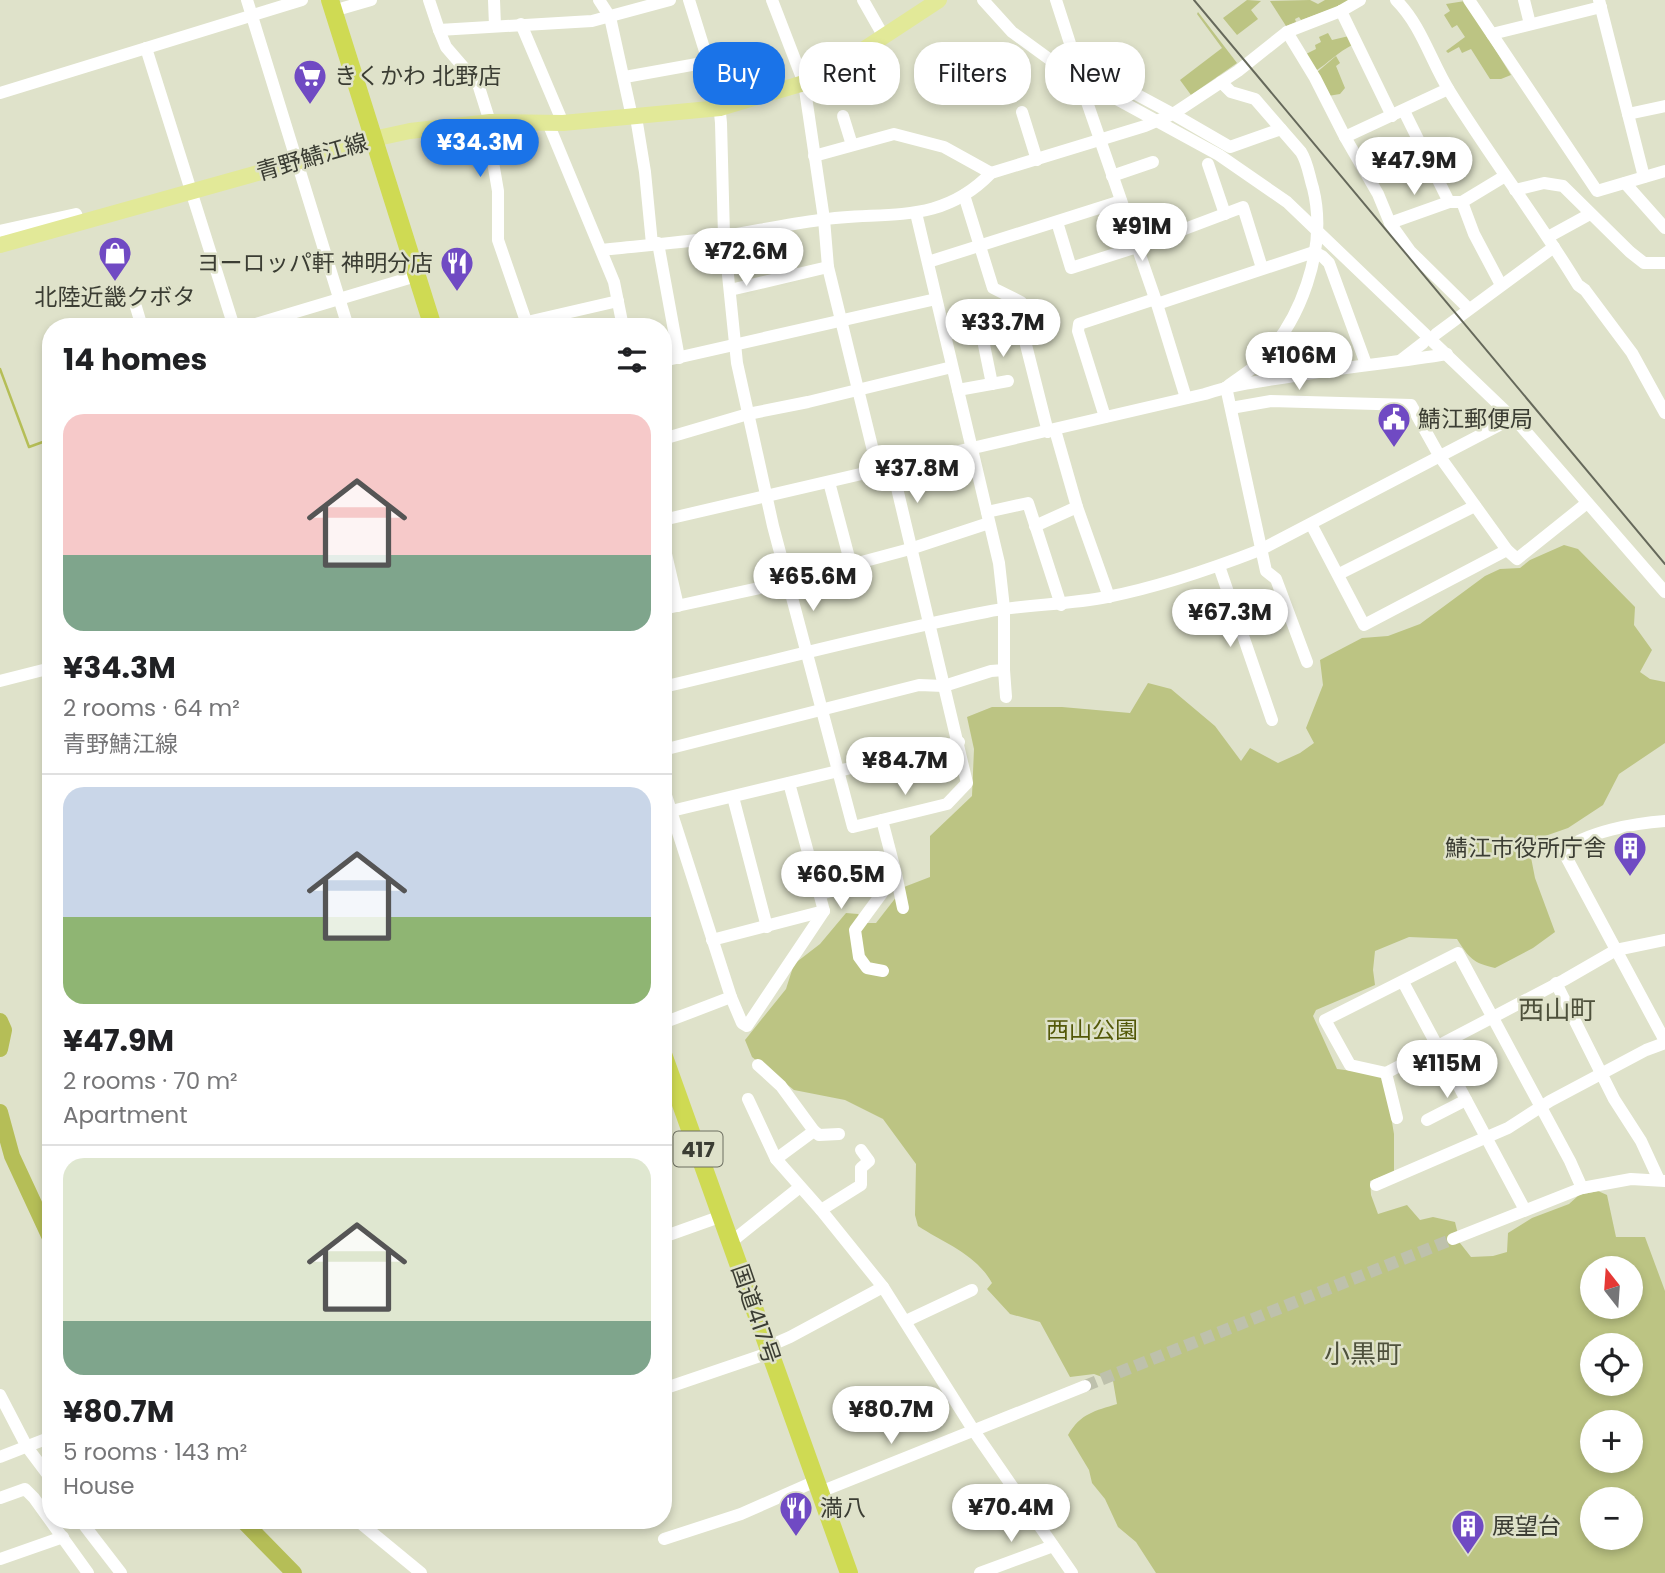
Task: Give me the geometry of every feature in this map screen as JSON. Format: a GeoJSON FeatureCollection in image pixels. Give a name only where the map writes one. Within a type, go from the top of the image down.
{"type":"FeatureCollection","features":[{"type":"Feature","properties":{"kind":"highway"},"geometry":{"type":"LineString","coordinates":[[332,5],[430,318]]}},
{"type":"Feature","properties":{"kind":"highway","name":"国道417号"},"geometry":{"type":"LineString","coordinates":[[672,1093],[722,1216],[849,1573]]}},
{"type":"Feature","properties":{"kind":"main road","name":"青野鯖江線"},"geometry":{"type":"LineString","coordinates":[[876,42],[939,0]]}},
{"type":"Feature","properties":{"kind":"main road","name":"青野鯖江線"},"geometry":{"type":"LineString","coordinates":[[0,245],[373,139],[410,131],[490,122],[556,123],[720,108],[799,84]]}},
{"type":"Feature","properties":{"kind":"street"},"geometry":{"type":"LineString","coordinates":[[247,0],[345,318]]}},
{"type":"Feature","properties":{"kind":"street"},"geometry":{"type":"LineString","coordinates":[[0,93],[302,0]]}},
{"type":"Feature","properties":{"kind":"street"},"geometry":{"type":"LineString","coordinates":[[332,5],[371,0]]}},
{"type":"Feature","properties":{"kind":"street"},"geometry":{"type":"LineString","coordinates":[[429,0],[446,47],[478,85],[490,122],[489,139],[498,191],[498,240],[525,318]]}},
{"type":"Feature","properties":{"kind":"street"},"geometry":{"type":"LineString","coordinates":[[494,0],[495,26]]}},
{"type":"Feature","properties":{"kind":"street"},"geometry":{"type":"LineString","coordinates":[[599,0],[610,17],[625,77],[671,318]]}},
{"type":"Feature","properties":{"kind":"street"},"geometry":{"type":"LineString","coordinates":[[439,30],[592,21],[670,0]]}},
{"type":"Feature","properties":{"kind":"street"},"geometry":{"type":"LineString","coordinates":[[689,0],[702,42]]}},
{"type":"Feature","properties":{"kind":"street"},"geometry":{"type":"LineString","coordinates":[[772,0],[799,70]]}},
{"type":"Feature","properties":{"kind":"street"},"geometry":{"type":"LineString","coordinates":[[863,0],[884,37]]}},
{"type":"Feature","properties":{"kind":"street"},"geometry":{"type":"LineString","coordinates":[[983,0],[1012,32],[1045,52]]}},
{"type":"Feature","properties":{"kind":"street"},"geometry":{"type":"LineString","coordinates":[[602,250],[724,236],[824,219],[888,217],[916,213],[954,201],[991,173],[1173,114],[1287,32],[1341,11],[1360,0]]}},
{"type":"Feature","properties":{"kind":"street"},"geometry":{"type":"LineString","coordinates":[[1396,0],[1420,27],[1448,89],[1504,176],[1578,285],[1585,290],[1632,353],[1665,413]]}},
{"type":"Feature","properties":{"kind":"street"},"geometry":{"type":"LineString","coordinates":[[1469,0],[1597,191],[1665,171]]}},
{"type":"Feature","properties":{"kind":"street"},"geometry":{"type":"LineString","coordinates":[[1524,0],[1530,24]]}},
{"type":"Feature","properties":{"kind":"street"},"geometry":{"type":"LineString","coordinates":[[1058,1],[1066,42]]}},
{"type":"Feature","properties":{"kind":"street"},"geometry":{"type":"LineString","coordinates":[[1492,34],[1600,4],[1644,177]]}},
{"type":"Feature","properties":{"kind":"street"},"geometry":{"type":"LineString","coordinates":[[1341,11],[1398,113],[1474,234],[1501,285]]}},
{"type":"Feature","properties":{"kind":"street"},"geometry":{"type":"LineString","coordinates":[[520,24],[614,282],[621,318]]}},
{"type":"Feature","properties":{"kind":"street"},"geometry":{"type":"LineString","coordinates":[[1287,32],[1378,194],[1390,223],[1410,251],[1468,308]]}},
{"type":"Feature","properties":{"kind":"street"},"geometry":{"type":"LineString","coordinates":[[146,48],[231,318]]}},
{"type":"Feature","properties":{"kind":"street"},"geometry":{"type":"LineString","coordinates":[[625,77],[693,65]]}},
{"type":"Feature","properties":{"kind":"street"},"geometry":{"type":"LineString","coordinates":[[1221,82],[1231,92],[1255,99],[1301,152],[1318,208],[1314,252],[1299,304],[1280,337],[1256,365],[1226,387]]}},
{"type":"Feature","properties":{"kind":"street"},"geometry":{"type":"LineString","coordinates":[[1345,137],[1448,89]]}},
{"type":"Feature","properties":{"kind":"street"},"geometry":{"type":"LineString","coordinates":[[1145,101],[1230,147],[1281,129]]}},
{"type":"Feature","properties":{"kind":"street"},"geometry":{"type":"LineString","coordinates":[[719,105],[724,236],[736,344],[748,414],[787,582],[853,827],[947,804],[967,783],[892,467]]}},
{"type":"Feature","properties":{"kind":"street"},"geometry":{"type":"LineString","coordinates":[[807,105],[824,219],[828,267],[878,471]]}},
{"type":"Feature","properties":{"kind":"street"},"geometry":{"type":"LineString","coordinates":[[1088,105],[1186,398]]}},
{"type":"Feature","properties":{"kind":"street"},"geometry":{"type":"LineString","coordinates":[[1131,105],[1240,168],[1280,197],[1323,235],[1513,418],[1665,592]]}},
{"type":"Feature","properties":{"kind":"street"},"geometry":{"type":"LineString","coordinates":[[1628,114],[1665,106]]}},
{"type":"Feature","properties":{"kind":"street"},"geometry":{"type":"LineString","coordinates":[[1022,112],[1037,160]]}},
{"type":"Feature","properties":{"kind":"street"},"geometry":{"type":"LineString","coordinates":[[843,116],[852,145]]}},
{"type":"Feature","properties":{"kind":"street"},"geometry":{"type":"LineString","coordinates":[[814,156],[894,134],[944,147],[991,173]]}},
{"type":"Feature","properties":{"kind":"street"},"geometry":{"type":"LineString","coordinates":[[1112,176],[1153,162]]}},
{"type":"Feature","properties":{"kind":"street"},"geometry":{"type":"LineString","coordinates":[[1208,164],[1225,214]]}},
{"type":"Feature","properties":{"kind":"street"},"geometry":{"type":"LineString","coordinates":[[1390,223],[1455,202],[1504,176]]}},
{"type":"Feature","properties":{"kind":"street"},"geometry":{"type":"LineString","coordinates":[[1515,190],[1544,183],[1563,186],[1644,263],[1665,263]]}},
{"type":"Feature","properties":{"kind":"street"},"geometry":{"type":"LineString","coordinates":[[1625,183],[1665,228]]}},
{"type":"Feature","properties":{"kind":"street"},"geometry":{"type":"LineString","coordinates":[[964,195],[993,288],[1021,302],[1022,329],[1051,431],[1110,597]]}},
{"type":"Feature","properties":{"kind":"street"},"geometry":{"type":"LineString","coordinates":[[928,261],[1121,201]]}},
{"type":"Feature","properties":{"kind":"street"},"geometry":{"type":"LineString","coordinates":[[1057,222],[1071,268],[1137,247],[1243,207],[1262,268]]}},
{"type":"Feature","properties":{"kind":"street"},"geometry":{"type":"LineString","coordinates":[[916,213],[999,563],[1004,608],[1006,697]]}},
{"type":"Feature","properties":{"kind":"street"},"geometry":{"type":"LineString","coordinates":[[0,231],[76,214],[79,223]]}},
{"type":"Feature","properties":{"kind":"street"},"geometry":{"type":"LineString","coordinates":[[1436,334],[1590,214]]}},
{"type":"Feature","properties":{"kind":"street"},"geometry":{"type":"LineString","coordinates":[[1105,417],[1078,331],[1079,324],[1314,252],[1329,263],[1367,364]]}},
{"type":"Feature","properties":{"kind":"street"},"geometry":{"type":"LineString","coordinates":[[730,290],[828,267]]}},
{"type":"Feature","properties":{"kind":"street"},"geometry":{"type":"LineString","coordinates":[[276,318],[416,276]]}},
{"type":"Feature","properties":{"kind":"street"},"geometry":{"type":"LineString","coordinates":[[672,359],[936,299]]}},
{"type":"Feature","properties":{"kind":"street"},"geometry":{"type":"LineString","coordinates":[[554,318],[618,301]]}},
{"type":"Feature","properties":{"kind":"street"},"geometry":{"type":"LineString","coordinates":[[136,307],[139,318]]}},
{"type":"Feature","properties":{"kind":"street"},"geometry":{"type":"LineString","coordinates":[[672,325],[679,358]]}},
{"type":"Feature","properties":{"kind":"street"},"geometry":{"type":"LineString","coordinates":[[983,340],[992,384]]}},
{"type":"Feature","properties":{"kind":"street"},"geometry":{"type":"LineString","coordinates":[[1398,362],[1423,343]]}},
{"type":"Feature","properties":{"kind":"street"},"geometry":{"type":"LineString","coordinates":[[672,518],[1051,431],[1226,387],[1447,354]]}},
{"type":"Feature","properties":{"kind":"street"},"geometry":{"type":"LineString","coordinates":[[672,436],[748,414],[953,367]]}},
{"type":"Feature","properties":{"kind":"street"},"geometry":{"type":"LineString","coordinates":[[958,390],[1008,381]]}},
{"type":"Feature","properties":{"kind":"street"},"geometry":{"type":"LineString","coordinates":[[1226,387],[1266,571],[1276,579],[1307,662]]}},
{"type":"Feature","properties":{"kind":"street"},"geometry":{"type":"LineString","coordinates":[[1231,408],[1271,401],[1411,405],[1440,457],[1507,550],[1517,559],[1587,503]]}},
{"type":"Feature","properties":{"kind":"street"},"geometry":{"type":"LineString","coordinates":[[672,685],[1004,608],[1061,605],[1110,597],[1219,566],[1260,550],[1513,418]]}},
{"type":"Feature","properties":{"kind":"street"},"geometry":{"type":"LineString","coordinates":[[830,482],[851,565]]}},
{"type":"Feature","properties":{"kind":"street"},"geometry":{"type":"LineString","coordinates":[[672,608],[787,582],[910,549],[1028,503],[1061,605]]}},
{"type":"Feature","properties":{"kind":"street"},"geometry":{"type":"LineString","coordinates":[[1339,574],[1475,506]]}},
{"type":"Feature","properties":{"kind":"street"},"geometry":{"type":"LineString","coordinates":[[1035,526],[1077,507]]}},
{"type":"Feature","properties":{"kind":"street"},"geometry":{"type":"LineString","coordinates":[[1311,524],[1364,625],[1507,550]]}},
{"type":"Feature","properties":{"kind":"street"},"geometry":{"type":"LineString","coordinates":[[1219,566],[1272,720]]}},
{"type":"Feature","properties":{"kind":"street"},"geometry":{"type":"LineString","coordinates":[[672,580],[678,606]]}},
{"type":"Feature","properties":{"kind":"street"},"geometry":{"type":"LineString","coordinates":[[0,681],[42,670]]}},
{"type":"Feature","properties":{"kind":"street"},"geometry":{"type":"LineString","coordinates":[[672,748],[919,685],[944,686],[991,671],[1004,670]]}},
{"type":"Feature","properties":{"kind":"street"},"geometry":{"type":"LineString","coordinates":[[672,811],[959,742]]}},
{"type":"Feature","properties":{"kind":"street"},"geometry":{"type":"LineString","coordinates":[[672,824],[731,997],[742,1023],[747,1026],[824,911],[789,783]]}},
{"type":"Feature","properties":{"kind":"street"},"geometry":{"type":"LineString","coordinates":[[733,797],[767,927]]}},
{"type":"Feature","properties":{"kind":"street"},"geometry":{"type":"LineString","coordinates":[[882,820],[903,908]]}},
{"type":"Feature","properties":{"kind":"street"},"geometry":{"type":"LineString","coordinates":[[1376,1185],[1514,1125],[1542,1107],[1665,1042],[1563,851],[1575,842],[1587,838],[1665,821]]}},
{"type":"Feature","properties":{"kind":"street"},"geometry":{"type":"LineString","coordinates":[[820,894],[896,874]]}},
{"type":"Feature","properties":{"kind":"street"},"geometry":{"type":"LineString","coordinates":[[883,971],[867,968],[859,957],[855,930],[896,874]]}},
{"type":"Feature","properties":{"kind":"street"},"geometry":{"type":"LineString","coordinates":[[712,940],[824,911]]}},
{"type":"Feature","properties":{"kind":"street"},"geometry":{"type":"LineString","coordinates":[[1582,1188],[1542,1107],[1492,1017],[1458,953],[1325,1020],[1350,1065],[1386,1073],[1492,1017],[1556,983],[1616,950],[1665,940]]}},
{"type":"Feature","properties":{"kind":"street"},"geometry":{"type":"LineString","coordinates":[[1403,982],[1525,1210]]}},
{"type":"Feature","properties":{"kind":"street"},"geometry":{"type":"LineString","coordinates":[[1556,983],[1614,1099],[1662,1180]]}},
{"type":"Feature","properties":{"kind":"street"},"geometry":{"type":"LineString","coordinates":[[672,1020],[731,997]]}},
{"type":"Feature","properties":{"kind":"street"},"geometry":{"type":"LineString","coordinates":[[758,1065],[781,1086],[814,1131],[819,1135],[839,1134]]}},
{"type":"Feature","properties":{"kind":"street"},"geometry":{"type":"LineString","coordinates":[[1386,1073],[1397,1118]]}},
{"type":"Feature","properties":{"kind":"street"},"geometry":{"type":"LineString","coordinates":[[748,1099],[776,1159],[883,1286],[974,1431],[1072,1573]]}},
{"type":"Feature","properties":{"kind":"street"},"geometry":{"type":"LineString","coordinates":[[1427,1120],[1466,1100]]}},
{"type":"Feature","properties":{"kind":"street"},"geometry":{"type":"LineString","coordinates":[[776,1159],[814,1131]]}},
{"type":"Feature","properties":{"kind":"street"},"geometry":{"type":"LineString","coordinates":[[821,1210],[861,1185],[861,1168],[869,1161],[861,1150]]}},
{"type":"Feature","properties":{"kind":"street"},"geometry":{"type":"LineString","coordinates":[[1452,1239],[1582,1188],[1631,1179],[1662,1180]]}},
{"type":"Feature","properties":{"kind":"street"},"geometry":{"type":"LineString","coordinates":[[731,1242],[800,1187]]}},
{"type":"Feature","properties":{"kind":"street"},"geometry":{"type":"LineString","coordinates":[[672,1234],[722,1216]]}},
{"type":"Feature","properties":{"kind":"street"},"geometry":{"type":"LineString","coordinates":[[672,1386],[768,1350],[883,1286]]}},
{"type":"Feature","properties":{"kind":"street"},"geometry":{"type":"LineString","coordinates":[[906,1321],[972,1290]]}},
{"type":"Feature","properties":{"kind":"street"},"geometry":{"type":"LineString","coordinates":[[664,1539],[974,1431],[1085,1386]]}},
{"type":"Feature","properties":{"kind":"street"},"geometry":{"type":"LineString","coordinates":[[0,1395],[42,1465]]}},
{"type":"Feature","properties":{"kind":"street"},"geometry":{"type":"LineString","coordinates":[[0,1457],[42,1440]]}},
{"type":"Feature","properties":{"kind":"street"},"geometry":{"type":"LineString","coordinates":[[0,1497],[25,1489],[42,1510]]}},
{"type":"Feature","properties":{"kind":"street"},"geometry":{"type":"LineString","coordinates":[[57,1529],[88,1573]]}},
{"type":"Feature","properties":{"kind":"street"},"geometry":{"type":"LineString","coordinates":[[87,1529],[121,1573]]}},
{"type":"Feature","properties":{"kind":"street"},"geometry":{"type":"LineString","coordinates":[[368,1529],[421,1573]]}},
{"type":"Feature","properties":{"kind":"street"},"geometry":{"type":"LineString","coordinates":[[0,1559],[63,1537]]}},
{"type":"Feature","properties":{"kind":"street"},"geometry":{"type":"LineString","coordinates":[[985,1572],[1053,1546]]}},
{"type":"Feature","properties":{"kind":"green space"},"geometry":{"type":"Polygon","coordinates":[[[1247,0],[1261,1],[1251,10],[1258,19],[1237,35],[1223,18],[1247,0]]]}},
{"type":"Feature","properties":{"kind":"green space"},"geometry":{"type":"Polygon","coordinates":[[[1310,0],[1318,4],[1325,0],[1349,0],[1301,20],[1299,17],[1295,19],[1296,22],[1286,26],[1270,1],[1310,0]]]}},
{"type":"Feature","properties":{"kind":"green space"},"geometry":{"type":"Polygon","coordinates":[[[1465,1],[1511,75],[1490,79],[1471,49],[1462,53],[1459,47],[1448,53],[1446,51],[1465,37],[1457,25],[1452,28],[1444,15],[1450,11],[1446,4],[1465,1]]]}},
{"type":"Feature","properties":{"kind":"green space"},"geometry":{"type":"Polygon","coordinates":[[[1198,12],[1237,63],[1191,95],[1180,80],[1222,48],[1198,12]]]}},
{"type":"Feature","properties":{"kind":"green space"},"geometry":{"type":"Polygon","coordinates":[[[1328,33],[1332,40],[1349,36],[1354,44],[1314,72],[1304,55],[1316,49],[1315,45],[1321,42],[1319,37],[1328,33]]]}},
{"type":"Feature","properties":{"kind":"green space"},"geometry":{"type":"Polygon","coordinates":[[[1336,56],[1340,63],[1336,66],[1345,88],[1340,94],[1328,96],[1316,73],[1336,56]]]}},
{"type":"Feature","properties":{"kind":"green space","name":"西山公園"},"geometry":{"type":"Polygon","coordinates":[[[1564,545],[1578,549],[1635,607],[1634,625],[1652,650],[1640,672],[1650,679],[1665,682],[1665,743],[1619,774],[1603,805],[1568,828],[1528,842],[1535,878],[1555,932],[1533,948],[1495,968],[1472,959],[1457,939],[1409,937],[1375,951],[1375,985],[1316,1010],[1313,1016],[1337,1069],[1384,1075],[1394,1134],[1394,1172],[1370,1181],[1371,1195],[1378,1214],[1407,1205],[1420,1220],[1433,1217],[1455,1222],[1460,1243],[1471,1257],[1493,1256],[1507,1252],[1508,1233],[1532,1218],[1569,1204],[1579,1195],[1598,1191],[1607,1195],[1616,1237],[1645,1237],[1665,1291],[1665,1573],[1156,1573],[1136,1542],[1118,1527],[1068,1435],[1083,1417],[1117,1404],[1113,1381],[1094,1374],[1070,1377],[1040,1322],[1010,1314],[987,1289],[992,1283],[977,1264],[918,1226],[915,1215],[916,1164],[883,1119],[845,1100],[794,1090],[752,1057],[745,1040],[786,989],[794,964],[820,944],[846,913],[858,914],[867,923],[876,923],[904,887],[930,877],[930,836],[972,796],[974,749],[967,717],[992,707],[1062,707],[1130,713],[1148,683],[1171,689],[1215,726],[1241,761],[1250,748],[1278,763],[1314,743],[1306,728],[1323,685],[1320,660],[1362,638],[1388,636],[1420,624],[1485,576],[1500,569],[1520,568],[1530,560],[1564,545]]]}},
{"type":"Feature","properties":{"kind":"waterway"},"geometry":{"type":"LineString","coordinates":[[0,369],[29,447],[42,442]]}},
{"type":"Feature","properties":{"kind":"waterway"},"geometry":{"type":"LineString","coordinates":[[0,1021],[4,1030],[0,1049]]}},
{"type":"Feature","properties":{"kind":"waterway"},"geometry":{"type":"LineString","coordinates":[[0,1112],[12,1156],[42,1221]]}},
{"type":"Feature","properties":{"kind":"waterway"},"geometry":{"type":"LineString","coordinates":[[251,1529],[294,1573]]}},
{"type":"Feature","properties":{"kind":"tunnel"},"geometry":{"type":"LineString","coordinates":[[1085,1386],[1453,1239]]}},
{"type":"Feature","properties":{"kind":"tram line"},"geometry":{"type":"LineString","coordinates":[[1194,0],[1665,564]]}},
{"type":"Feature","properties":{"kind":"place","name":"きくかわ 北野店"},"geometry":{"type":"Point","coordinates":[310,106]}},
{"type":"Feature","properties":{"kind":"place","name":"北陸近畿クボタ"},"geometry":{"type":"Point","coordinates":[115,283]}},
{"type":"Feature","properties":{"kind":"place","name":"ヨーロッパ軒 神明分店"},"geometry":{"type":"Point","coordinates":[457,293]}},
{"type":"Feature","properties":{"kind":"place","name":"鯖江郵便局"},"geometry":{"type":"Point","coordinates":[1394,449]}},
{"type":"Feature","properties":{"kind":"place","name":"鯖江市役所庁舎"},"geometry":{"type":"Point","coordinates":[1630,878]}},
{"type":"Feature","properties":{"kind":"place","name":"満八"},"geometry":{"type":"Point","coordinates":[796,1538]}},
{"type":"Feature","properties":{"kind":"place","name":"展望台"},"geometry":{"type":"Point","coordinates":[1468,1556]}},
{"type":"Feature","properties":{"kind":"district","name":"西山町"},"geometry":{"type":"Point","coordinates":[1557,1010]}},
{"type":"Feature","properties":{"kind":"district","name":"小黒町"},"geometry":{"type":"Point","coordinates":[1363,1354]}}]}
